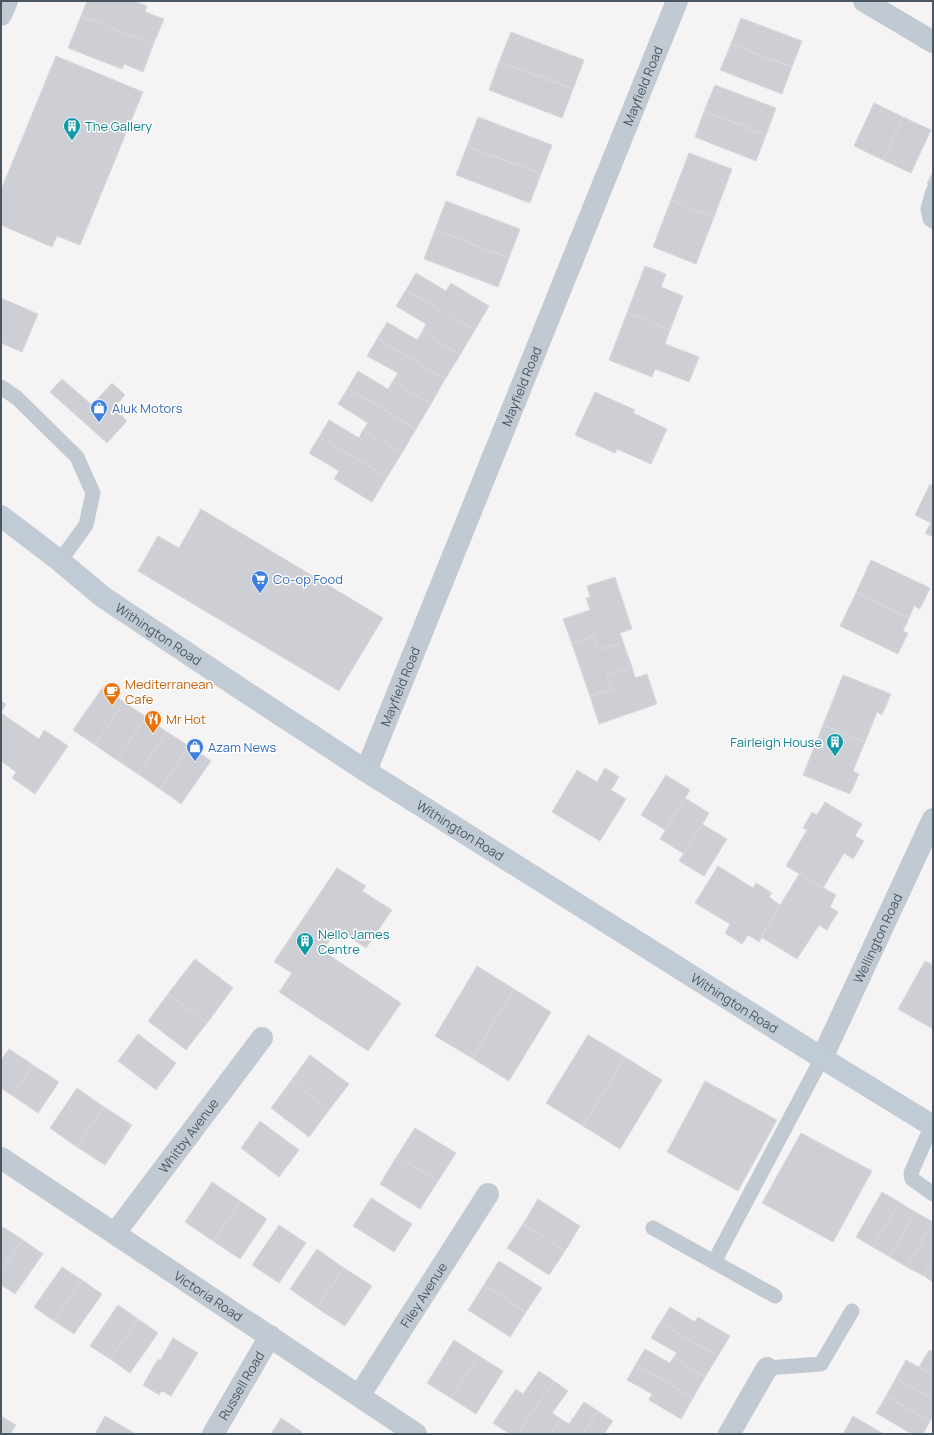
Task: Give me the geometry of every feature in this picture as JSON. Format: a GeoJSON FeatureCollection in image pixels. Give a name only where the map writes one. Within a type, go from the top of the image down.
{"type":"FeatureCollection","features":[{"type":"Feature","properties":{"kind":"street"},"geometry":{"type":"LineString","coordinates":[[1,15],[7,1]]}},
{"type":"Feature","properties":{"kind":"street","name":"Mayfield Road"},"geometry":{"type":"LineString","coordinates":[[366,771],[677,1]]}},
{"type":"Feature","properties":{"kind":"street"},"geometry":{"type":"LineString","coordinates":[[864,1],[933,42]]}},
{"type":"Feature","properties":{"kind":"street","name":"Withington Road"},"geometry":{"type":"LineString","coordinates":[[1,516],[103,597],[366,771],[822,1058],[933,1126]]}},
{"type":"Feature","properties":{"kind":"street","name":"Wellington Road"},"geometry":{"type":"LineString","coordinates":[[822,1058],[933,818]]}},
{"type":"Feature","properties":{"kind":"street","name":"Whitby Avenue"},"geometry":{"type":"LineString","coordinates":[[115,1233],[262,1038]]}},
{"type":"Feature","properties":{"kind":"street","name":"Victoria Road"},"geometry":{"type":"LineString","coordinates":[[1,1158],[416,1434]]}},
{"type":"Feature","properties":{"kind":"street","name":"Filey Avenue"},"geometry":{"type":"LineString","coordinates":[[359,1396],[488,1194]]}},
{"type":"Feature","properties":{"kind":"street","name":"Russell Road"},"geometry":{"type":"LineString","coordinates":[[213,1434],[270,1336]]}},
{"type":"Feature","properties":{"kind":"street"},"geometry":{"type":"LineString","coordinates":[[729,1434],[767,1368]]}},
{"type":"Feature","properties":{"kind":"lane"},"geometry":{"type":"LineString","coordinates":[[933,192],[928,209],[930,220],[933,221]]}},
{"type":"Feature","properties":{"kind":"lane"},"geometry":{"type":"LineString","coordinates":[[1,387],[17,398],[77,457],[93,494],[86,525],[60,562]]}},
{"type":"Feature","properties":{"kind":"lane"},"geometry":{"type":"LineString","coordinates":[[714,1262],[822,1058]]}},
{"type":"Feature","properties":{"kind":"lane"},"geometry":{"type":"LineString","coordinates":[[933,1126],[912,1172],[912,1179],[933,1194]]}},
{"type":"Feature","properties":{"kind":"lane"},"geometry":{"type":"LineString","coordinates":[[653,1228],[775,1296]]}},
{"type":"Feature","properties":{"kind":"lane"},"geometry":{"type":"LineString","coordinates":[[767,1368],[821,1364],[852,1311]]}},
{"type":"Feature","properties":{"kind":"building"},"geometry":{"type":"Polygon","coordinates":[[[87,1],[134,1],[147,6],[145,12],[164,19],[153,45],[81,16],[87,1]]]}},
{"type":"Feature","properties":{"kind":"building"},"geometry":{"type":"Polygon","coordinates":[[[81,16],[153,45],[143,72],[124,64],[122,69],[68,48],[81,16]]]}},
{"type":"Feature","properties":{"kind":"building"},"geometry":{"type":"Polygon","coordinates":[[[741,18],[802,41],[792,67],[731,44],[741,18]]]}},
{"type":"Feature","properties":{"kind":"building"},"geometry":{"type":"Polygon","coordinates":[[[511,32],[584,60],[573,89],[499,62],[511,32]]]}},
{"type":"Feature","properties":{"kind":"building"},"geometry":{"type":"Polygon","coordinates":[[[731,44],[792,67],[782,94],[720,70],[731,44]]]}},
{"type":"Feature","properties":{"kind":"building","name":"The Gallery"},"geometry":{"type":"Polygon","coordinates":[[[56,56],[143,92],[80,245],[57,236],[52,247],[1,225],[1,190],[56,56]]]}},
{"type":"Feature","properties":{"kind":"building"},"geometry":{"type":"Polygon","coordinates":[[[499,62],[573,89],[562,118],[489,90],[499,62]]]}},
{"type":"Feature","properties":{"kind":"building"},"geometry":{"type":"Polygon","coordinates":[[[715,85],[776,108],[766,135],[704,111],[715,85]]]}},
{"type":"Feature","properties":{"kind":"building"},"geometry":{"type":"Polygon","coordinates":[[[874,103],[903,117],[883,160],[854,146],[874,103]]]}},
{"type":"Feature","properties":{"kind":"building"},"geometry":{"type":"Polygon","coordinates":[[[704,111],[766,135],[756,161],[695,137],[704,111]]]}},
{"type":"Feature","properties":{"kind":"building"},"geometry":{"type":"Polygon","coordinates":[[[478,117],[552,145],[541,174],[467,146],[478,117]]]}},
{"type":"Feature","properties":{"kind":"building"},"geometry":{"type":"Polygon","coordinates":[[[903,117],[931,130],[911,173],[883,160],[903,117]]]}},
{"type":"Feature","properties":{"kind":"building"},"geometry":{"type":"Polygon","coordinates":[[[467,146],[541,174],[530,203],[456,175],[467,146]]]}},
{"type":"Feature","properties":{"kind":"building"},"geometry":{"type":"Polygon","coordinates":[[[689,153],[732,169],[714,217],[671,200],[689,153]]]}},
{"type":"Feature","properties":{"kind":"building"},"geometry":{"type":"Polygon","coordinates":[[[933,171],[933,187],[927,184],[933,171]]]}},
{"type":"Feature","properties":{"kind":"building"},"geometry":{"type":"Polygon","coordinates":[[[671,200],[714,217],[696,264],[653,247],[671,200]]]}},
{"type":"Feature","properties":{"kind":"building"},"geometry":{"type":"Polygon","coordinates":[[[446,201],[520,229],[509,258],[435,230],[446,201]]]}},
{"type":"Feature","properties":{"kind":"building"},"geometry":{"type":"Polygon","coordinates":[[[435,230],[509,258],[498,287],[424,259],[435,230]]]}},
{"type":"Feature","properties":{"kind":"building"},"geometry":{"type":"Polygon","coordinates":[[[645,266],[666,274],[661,287],[683,296],[670,330],[627,313],[645,266]]]}},
{"type":"Feature","properties":{"kind":"building"},"geometry":{"type":"Polygon","coordinates":[[[416,273],[446,291],[451,283],[489,306],[475,330],[406,290],[416,273]]]}},
{"type":"Feature","properties":{"kind":"building"},"geometry":{"type":"Polygon","coordinates":[[[406,290],[475,330],[460,355],[422,332],[426,324],[396,306],[406,290]]]}},
{"type":"Feature","properties":{"kind":"building"},"geometry":{"type":"Polygon","coordinates":[[[1,298],[38,314],[22,352],[1,343],[1,298]]]}},
{"type":"Feature","properties":{"kind":"building"},"geometry":{"type":"Polygon","coordinates":[[[627,313],[670,330],[665,344],[699,357],[689,382],[655,369],[652,377],[609,360],[627,313]]]}},
{"type":"Feature","properties":{"kind":"building"},"geometry":{"type":"Polygon","coordinates":[[[387,322],[417,340],[422,332],[460,355],[445,379],[377,339],[387,322]]]}},
{"type":"Feature","properties":{"kind":"building"},"geometry":{"type":"Polygon","coordinates":[[[377,339],[445,379],[431,404],[393,381],[398,373],[367,356],[377,339]]]}},
{"type":"Feature","properties":{"kind":"building"},"geometry":{"type":"Polygon","coordinates":[[[358,371],[388,389],[393,381],[431,404],[416,429],[348,388],[358,371]]]}},
{"type":"Feature","properties":{"kind":"building"},"geometry":{"type":"Polygon","coordinates":[[[62,379],[92,405],[112,383],[125,395],[114,408],[127,421],[107,443],[50,392],[62,379]]]}},
{"type":"Feature","properties":{"kind":"building"},"geometry":{"type":"Polygon","coordinates":[[[348,388],[416,429],[402,453],[363,430],[368,423],[338,404],[348,388]]]}},
{"type":"Feature","properties":{"kind":"building"},"geometry":{"type":"Polygon","coordinates":[[[595,392],[635,410],[633,413],[667,429],[651,464],[617,449],[615,453],[575,435],[595,392]]]}},
{"type":"Feature","properties":{"kind":"building"},"geometry":{"type":"Polygon","coordinates":[[[329,420],[359,438],[363,430],[402,453],[387,477],[319,437],[329,420]]]}},
{"type":"Feature","properties":{"kind":"building"},"geometry":{"type":"Polygon","coordinates":[[[319,437],[387,477],[372,502],[334,479],[339,471],[309,453],[319,437]]]}},
{"type":"Feature","properties":{"kind":"building"},"geometry":{"type":"Polygon","coordinates":[[[930,484],[933,486],[933,537],[925,533],[931,523],[915,515],[930,484]]]}},
{"type":"Feature","properties":{"kind":"building","name":"Co-op Food"},"geometry":{"type":"Polygon","coordinates":[[[201,509],[383,618],[339,691],[138,571],[158,536],[179,548],[201,509]]]}},
{"type":"Feature","properties":{"kind":"building"},"geometry":{"type":"Polygon","coordinates":[[[871,560],[930,588],[920,609],[914,606],[909,618],[856,593],[871,560]]]}},
{"type":"Feature","properties":{"kind":"building"},"geometry":{"type":"Polygon","coordinates":[[[615,577],[632,629],[620,633],[623,642],[598,650],[594,636],[572,644],[563,619],[590,610],[586,598],[590,597],[587,586],[615,577]]]}},
{"type":"Feature","properties":{"kind":"building"},"geometry":{"type":"Polygon","coordinates":[[[856,593],[909,618],[903,631],[908,633],[898,654],[840,626],[856,593]]]}},
{"type":"Feature","properties":{"kind":"building"},"geometry":{"type":"Polygon","coordinates":[[[594,636],[598,650],[623,642],[632,667],[607,675],[612,689],[590,696],[572,644],[594,636]]]}},
{"type":"Feature","properties":{"kind":"building"},"geometry":{"type":"Polygon","coordinates":[[[632,667],[635,678],[647,674],[657,704],[599,724],[590,696],[612,689],[607,675],[632,667]]]}},
{"type":"Feature","properties":{"kind":"building"},"geometry":{"type":"Polygon","coordinates":[[[843,675],[891,694],[882,715],[877,712],[865,742],[823,725],[843,675]]]}},
{"type":"Feature","properties":{"kind":"building"},"geometry":{"type":"Polygon","coordinates":[[[103,687],[124,702],[95,745],[73,730],[103,687]]]}},
{"type":"Feature","properties":{"kind":"building"},"geometry":{"type":"Polygon","coordinates":[[[1,701],[6,704],[1,712],[1,701]]]}},
{"type":"Feature","properties":{"kind":"building"},"geometry":{"type":"Polygon","coordinates":[[[124,702],[146,717],[117,760],[95,745],[124,702]]]}},
{"type":"Feature","properties":{"kind":"building"},"geometry":{"type":"Polygon","coordinates":[[[1,713],[39,739],[44,730],[68,746],[35,794],[12,778],[16,772],[1,761],[1,713]]]}},
{"type":"Feature","properties":{"kind":"building"},"geometry":{"type":"Polygon","coordinates":[[[146,717],[167,732],[138,774],[117,760],[146,717]]]}},
{"type":"Feature","properties":{"kind":"building","name":"Fairleigh House"},"geometry":{"type":"Polygon","coordinates":[[[823,725],[865,742],[853,771],[859,774],[850,794],[803,775],[823,725]]]}},
{"type":"Feature","properties":{"kind":"building"},"geometry":{"type":"Polygon","coordinates":[[[167,732],[189,746],[160,789],[138,774],[167,732]]]}},
{"type":"Feature","properties":{"kind":"building"},"geometry":{"type":"Polygon","coordinates":[[[189,746],[211,761],[181,804],[160,789],[189,746]]]}},
{"type":"Feature","properties":{"kind":"building"},"geometry":{"type":"Polygon","coordinates":[[[605,768],[619,777],[611,790],[626,799],[600,841],[552,812],[577,770],[597,782],[605,768]]]}},
{"type":"Feature","properties":{"kind":"building"},"geometry":{"type":"Polygon","coordinates":[[[666,775],[690,790],[665,830],[641,815],[666,775]]]}},
{"type":"Feature","properties":{"kind":"building"},"geometry":{"type":"Polygon","coordinates":[[[685,798],[709,813],[684,854],[660,839],[685,798]]]}},
{"type":"Feature","properties":{"kind":"building"},"geometry":{"type":"Polygon","coordinates":[[[825,802],[862,824],[855,836],[864,841],[853,859],[844,853],[823,888],[786,866],[807,830],[803,828],[812,812],[817,815],[825,802]]]}},
{"type":"Feature","properties":{"kind":"building"},"geometry":{"type":"Polygon","coordinates":[[[702,824],[727,839],[704,876],[679,861],[702,824]]]}},
{"type":"Feature","properties":{"kind":"building"},"geometry":{"type":"Polygon","coordinates":[[[718,866],[753,888],[756,883],[772,893],[769,897],[780,905],[759,942],[748,935],[742,944],[725,933],[730,924],[695,903],[718,866]]]}},
{"type":"Feature","properties":{"kind":"building","name":"Nello James Centre"},"geometry":{"type":"Polygon","coordinates":[[[337,868],[366,886],[362,891],[392,910],[366,948],[337,929],[323,951],[401,1003],[368,1051],[279,992],[292,973],[274,962],[337,868]]]}},
{"type":"Feature","properties":{"kind":"building"},"geometry":{"type":"Polygon","coordinates":[[[799,874],[836,895],[830,907],[838,912],[827,930],[819,925],[797,959],[761,937],[799,874]]]}},
{"type":"Feature","properties":{"kind":"building"},"geometry":{"type":"Polygon","coordinates":[[[195,959],[233,988],[207,1023],[168,994],[195,959]]]}},
{"type":"Feature","properties":{"kind":"building"},"geometry":{"type":"Polygon","coordinates":[[[925,961],[933,965],[933,1029],[898,1009],[925,961]]]}},
{"type":"Feature","properties":{"kind":"building"},"geometry":{"type":"Polygon","coordinates":[[[477,966],[514,989],[472,1058],[435,1036],[477,966]]]}},
{"type":"Feature","properties":{"kind":"building"},"geometry":{"type":"Polygon","coordinates":[[[514,989],[551,1012],[509,1081],[472,1058],[514,989]]]}},
{"type":"Feature","properties":{"kind":"building"},"geometry":{"type":"Polygon","coordinates":[[[168,994],[207,1023],[186,1050],[148,1021],[168,994]]]}},
{"type":"Feature","properties":{"kind":"building"},"geometry":{"type":"Polygon","coordinates":[[[138,1034],[176,1063],[156,1090],[118,1061],[138,1034]]]}},
{"type":"Feature","properties":{"kind":"building"},"geometry":{"type":"Polygon","coordinates":[[[588,1035],[625,1057],[583,1126],[546,1103],[588,1035]]]}},
{"type":"Feature","properties":{"kind":"building"},"geometry":{"type":"Polygon","coordinates":[[[9,1049],[33,1065],[13,1096],[1,1088],[1,1060],[9,1049]]]}},
{"type":"Feature","properties":{"kind":"building"},"geometry":{"type":"Polygon","coordinates":[[[310,1055],[349,1084],[329,1110],[291,1081],[310,1055]]]}},
{"type":"Feature","properties":{"kind":"building"},"geometry":{"type":"Polygon","coordinates":[[[625,1057],[662,1080],[620,1149],[583,1126],[625,1057]]]}},
{"type":"Feature","properties":{"kind":"building"},"geometry":{"type":"Polygon","coordinates":[[[33,1065],[59,1082],[38,1113],[13,1096],[33,1065]]]}},
{"type":"Feature","properties":{"kind":"building"},"geometry":{"type":"Polygon","coordinates":[[[291,1081],[329,1110],[309,1137],[271,1108],[291,1081]]]}},
{"type":"Feature","properties":{"kind":"building"},"geometry":{"type":"Polygon","coordinates":[[[705,1081],[777,1120],[738,1191],[667,1152],[705,1081]]]}},
{"type":"Feature","properties":{"kind":"building"},"geometry":{"type":"Polygon","coordinates":[[[77,1088],[104,1107],[77,1147],[50,1128],[77,1088]]]}},
{"type":"Feature","properties":{"kind":"building"},"geometry":{"type":"Polygon","coordinates":[[[104,1107],[132,1125],[105,1165],[77,1147],[104,1107]]]}},
{"type":"Feature","properties":{"kind":"building"},"geometry":{"type":"Polygon","coordinates":[[[260,1121],[299,1150],[279,1177],[241,1148],[260,1121]]]}},
{"type":"Feature","properties":{"kind":"building"},"geometry":{"type":"Polygon","coordinates":[[[415,1128],[456,1153],[438,1181],[397,1156],[415,1128]]]}},
{"type":"Feature","properties":{"kind":"building"},"geometry":{"type":"Polygon","coordinates":[[[801,1133],[872,1171],[833,1242],[762,1203],[801,1133]]]}},
{"type":"Feature","properties":{"kind":"building"},"geometry":{"type":"Polygon","coordinates":[[[397,1156],[438,1181],[420,1209],[380,1184],[397,1156]]]}},
{"type":"Feature","properties":{"kind":"building"},"geometry":{"type":"Polygon","coordinates":[[[212,1182],[240,1201],[213,1241],[185,1222],[212,1182]]]}},
{"type":"Feature","properties":{"kind":"building"},"geometry":{"type":"Polygon","coordinates":[[[882,1192],[899,1202],[873,1247],[856,1237],[882,1192]]]}},
{"type":"Feature","properties":{"kind":"building"},"geometry":{"type":"Polygon","coordinates":[[[371,1198],[412,1224],[394,1252],[353,1226],[371,1198]]]}},
{"type":"Feature","properties":{"kind":"building"},"geometry":{"type":"Polygon","coordinates":[[[538,1199],[580,1226],[565,1251],[523,1224],[538,1199]]]}},
{"type":"Feature","properties":{"kind":"building"},"geometry":{"type":"Polygon","coordinates":[[[240,1201],[267,1219],[240,1259],[213,1241],[240,1201]]]}},
{"type":"Feature","properties":{"kind":"building"},"geometry":{"type":"Polygon","coordinates":[[[899,1202],[915,1212],[890,1257],[873,1247],[899,1202]]]}},
{"type":"Feature","properties":{"kind":"building"},"geometry":{"type":"Polygon","coordinates":[[[915,1212],[933,1222],[907,1267],[890,1257],[915,1212]]]}},
{"type":"Feature","properties":{"kind":"building"},"geometry":{"type":"Polygon","coordinates":[[[933,1222],[933,1260],[924,1276],[907,1267],[933,1222]]]}},
{"type":"Feature","properties":{"kind":"building"},"geometry":{"type":"Polygon","coordinates":[[[523,1224],[565,1251],[549,1275],[507,1248],[523,1224]]]}},
{"type":"Feature","properties":{"kind":"building"},"geometry":{"type":"Polygon","coordinates":[[[279,1225],[306,1243],[279,1283],[252,1265],[279,1225]]]}},
{"type":"Feature","properties":{"kind":"building"},"geometry":{"type":"Polygon","coordinates":[[[3,1227],[23,1240],[1,1272],[1,1229],[3,1227]]]}},
{"type":"Feature","properties":{"kind":"building"},"geometry":{"type":"Polygon","coordinates":[[[23,1240],[43,1254],[15,1294],[1,1285],[1,1272],[23,1240]]]}},
{"type":"Feature","properties":{"kind":"building"},"geometry":{"type":"Polygon","coordinates":[[[317,1249],[344,1268],[317,1308],[290,1289],[317,1249]]]}},
{"type":"Feature","properties":{"kind":"building"},"geometry":{"type":"Polygon","coordinates":[[[933,1260],[933,1282],[924,1276],[933,1260]]]}},
{"type":"Feature","properties":{"kind":"building"},"geometry":{"type":"Polygon","coordinates":[[[499,1261],[542,1288],[526,1312],[484,1285],[499,1261]]]}},
{"type":"Feature","properties":{"kind":"building"},"geometry":{"type":"Polygon","coordinates":[[[62,1267],[82,1280],[54,1321],[34,1307],[62,1267]]]}},
{"type":"Feature","properties":{"kind":"building"},"geometry":{"type":"Polygon","coordinates":[[[344,1268],[372,1286],[345,1326],[317,1308],[344,1268]]]}},
{"type":"Feature","properties":{"kind":"building"},"geometry":{"type":"Polygon","coordinates":[[[82,1280],[102,1294],[74,1334],[54,1321],[82,1280]]]}},
{"type":"Feature","properties":{"kind":"building"},"geometry":{"type":"Polygon","coordinates":[[[484,1285],[526,1312],[510,1337],[468,1310],[484,1285]]]}},
{"type":"Feature","properties":{"kind":"building"},"geometry":{"type":"Polygon","coordinates":[[[118,1305],[138,1319],[110,1359],[90,1346],[118,1305]]]}},
{"type":"Feature","properties":{"kind":"building"},"geometry":{"type":"Polygon","coordinates":[[[670,1307],[695,1322],[698,1317],[730,1336],[718,1356],[660,1323],[670,1307]]]}},
{"type":"Feature","properties":{"kind":"building"},"geometry":{"type":"Polygon","coordinates":[[[138,1319],[158,1333],[130,1373],[110,1359],[138,1319]]]}},
{"type":"Feature","properties":{"kind":"building"},"geometry":{"type":"Polygon","coordinates":[[[660,1323],[718,1356],[705,1377],[673,1358],[677,1353],[651,1338],[660,1323]]]}},
{"type":"Feature","properties":{"kind":"building"},"geometry":{"type":"Polygon","coordinates":[[[173,1338],[198,1353],[171,1396],[162,1391],[159,1395],[143,1385],[158,1359],[160,1361],[173,1338]]]}},
{"type":"Feature","properties":{"kind":"building"},"geometry":{"type":"Polygon","coordinates":[[[454,1340],[479,1356],[451,1398],[427,1383],[454,1340]]]}},
{"type":"Feature","properties":{"kind":"building"},"geometry":{"type":"Polygon","coordinates":[[[645,1349],[670,1363],[673,1358],[705,1377],[693,1398],[636,1364],[645,1349]]]}},
{"type":"Feature","properties":{"kind":"building"},"geometry":{"type":"Polygon","coordinates":[[[929,1350],[933,1352],[933,1375],[919,1367],[929,1350]]]}},
{"type":"Feature","properties":{"kind":"building"},"geometry":{"type":"Polygon","coordinates":[[[479,1356],[503,1371],[476,1414],[451,1398],[479,1356]]]}},
{"type":"Feature","properties":{"kind":"building"},"geometry":{"type":"Polygon","coordinates":[[[906,1360],[933,1375],[933,1399],[896,1378],[906,1360]]]}},
{"type":"Feature","properties":{"kind":"building"},"geometry":{"type":"Polygon","coordinates":[[[636,1364],[693,1398],[681,1419],[649,1400],[652,1394],[627,1380],[636,1364]]]}},
{"type":"Feature","properties":{"kind":"building"},"geometry":{"type":"Polygon","coordinates":[[[539,1371],[554,1381],[518,1434],[510,1434],[493,1423],[516,1389],[523,1394],[539,1371]]]}},
{"type":"Feature","properties":{"kind":"building"},"geometry":{"type":"Polygon","coordinates":[[[896,1378],[933,1399],[933,1417],[930,1421],[886,1396],[896,1378]]]}},
{"type":"Feature","properties":{"kind":"building"},"geometry":{"type":"Polygon","coordinates":[[[554,1381],[568,1391],[552,1413],[561,1419],[551,1434],[518,1434],[554,1381]]]}},
{"type":"Feature","properties":{"kind":"building"},"geometry":{"type":"Polygon","coordinates":[[[886,1396],[930,1421],[923,1434],[912,1434],[876,1413],[886,1396]]]}},
{"type":"Feature","properties":{"kind":"building"},"geometry":{"type":"Polygon","coordinates":[[[584,1402],[598,1411],[583,1434],[551,1434],[561,1419],[569,1424],[584,1402]]]}},
{"type":"Feature","properties":{"kind":"building"},"geometry":{"type":"Polygon","coordinates":[[[598,1411],[613,1421],[604,1434],[583,1434],[598,1411]]]}},
{"type":"Feature","properties":{"kind":"building"},"geometry":{"type":"Polygon","coordinates":[[[1,1416],[16,1425],[10,1434],[1,1434],[1,1416]]]}},
{"type":"Feature","properties":{"kind":"building"},"geometry":{"type":"Polygon","coordinates":[[[105,1416],[136,1434],[95,1434],[105,1416]]]}},
{"type":"Feature","properties":{"kind":"building"},"geometry":{"type":"Polygon","coordinates":[[[853,1416],[884,1434],[843,1434],[853,1416]]]}},
{"type":"Feature","properties":{"kind":"building"},"geometry":{"type":"Polygon","coordinates":[[[281,1418],[302,1432],[301,1434],[271,1434],[281,1418]]]}},
{"type":"Feature","properties":{"kind":"place","name":"The Gallery"},"geometry":{"type":"Point","coordinates":[72,141]}},
{"type":"Feature","properties":{"kind":"place","name":"Aluk Motors"},"geometry":{"type":"Point","coordinates":[99,423]}},
{"type":"Feature","properties":{"kind":"place","name":"Co-op Food"},"geometry":{"type":"Point","coordinates":[260,594]}},
{"type":"Feature","properties":{"kind":"place","name":"Mediterranean Cafe"},"geometry":{"type":"Point","coordinates":[112,706]}},
{"type":"Feature","properties":{"kind":"place","name":"Mr Hot"},"geometry":{"type":"Point","coordinates":[153,734]}},
{"type":"Feature","properties":{"kind":"place","name":"Fairleigh House"},"geometry":{"type":"Point","coordinates":[835,757]}},
{"type":"Feature","properties":{"kind":"place","name":"Azam News"},"geometry":{"type":"Point","coordinates":[195,762]}},
{"type":"Feature","properties":{"kind":"place","name":"Nello James Centre"},"geometry":{"type":"Point","coordinates":[305,956]}}]}
